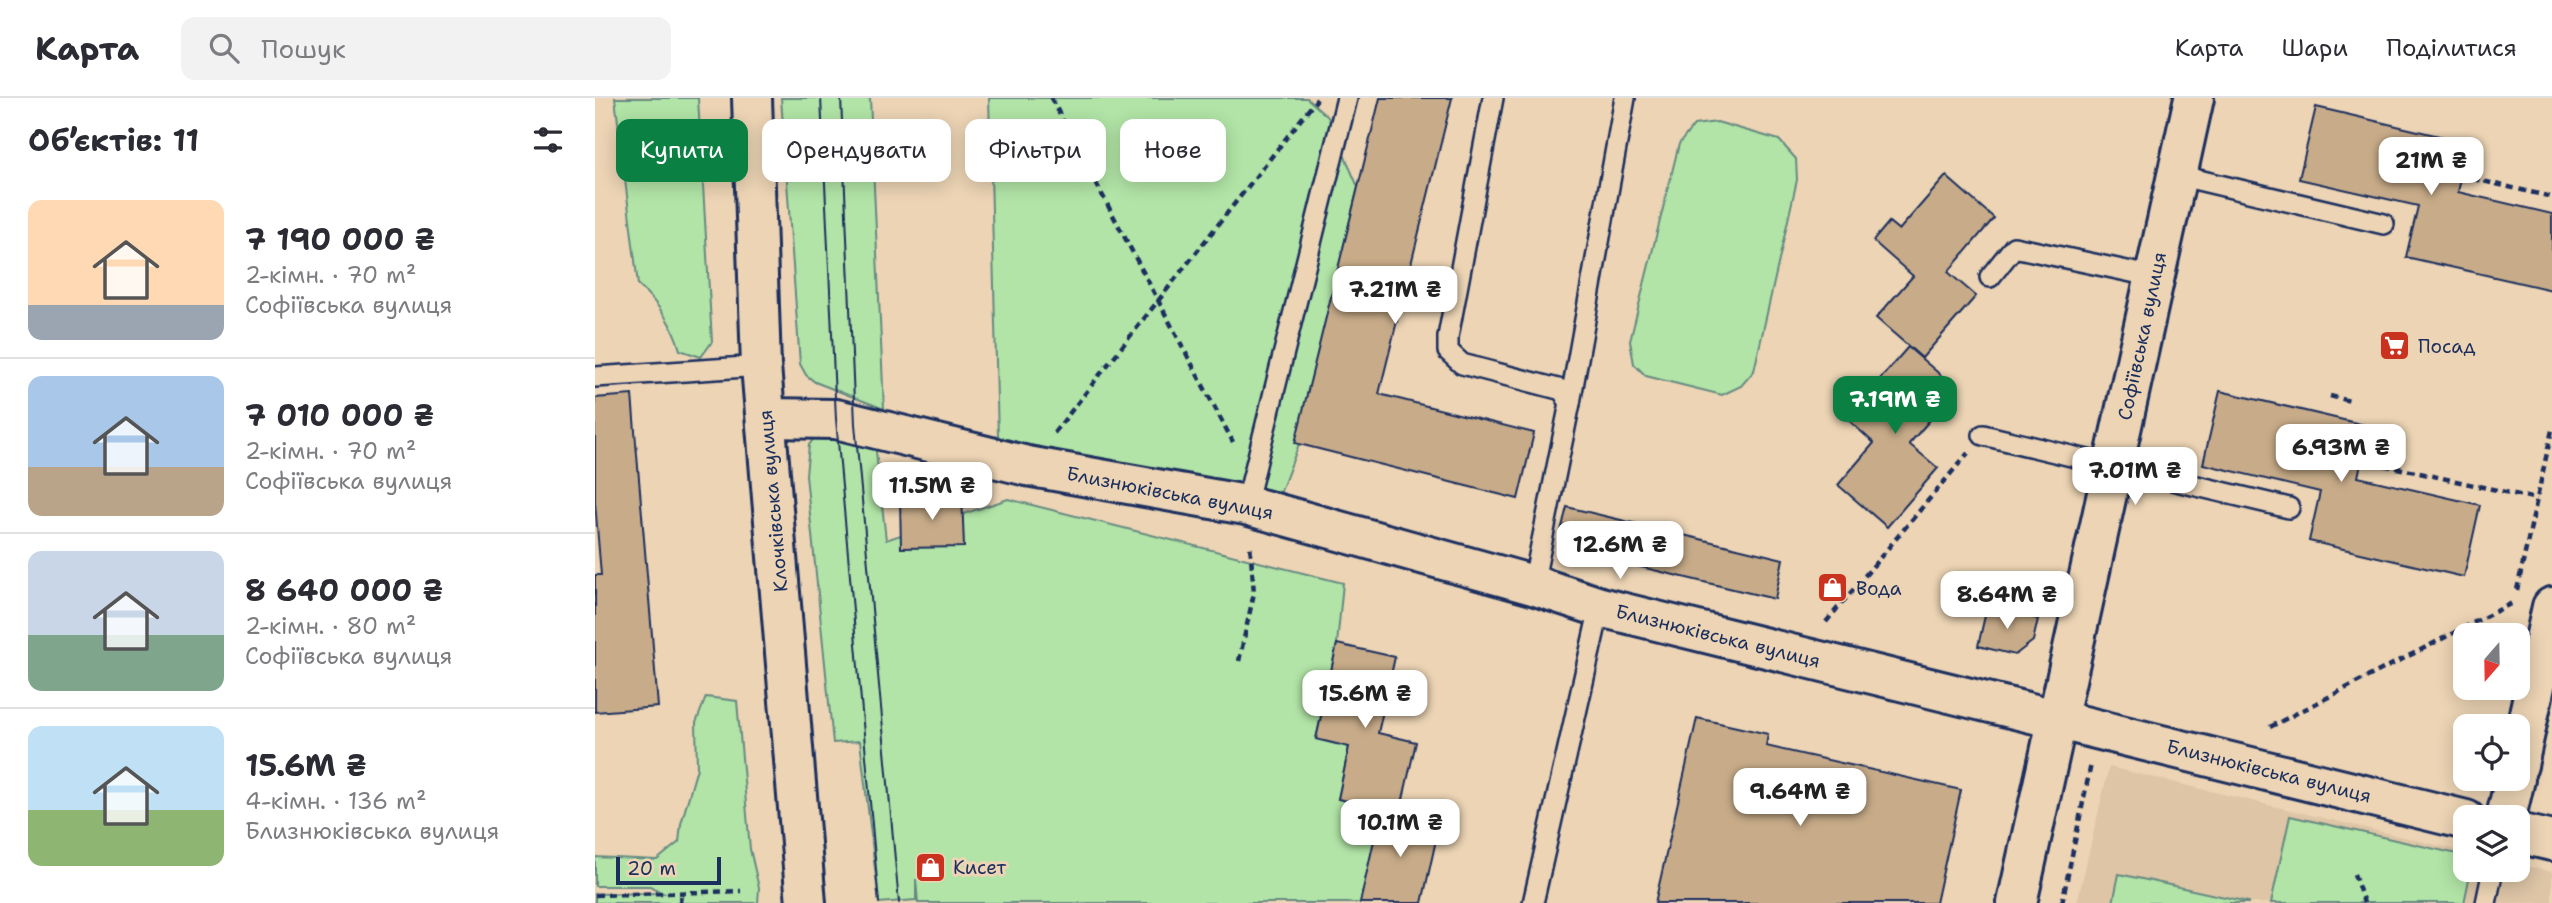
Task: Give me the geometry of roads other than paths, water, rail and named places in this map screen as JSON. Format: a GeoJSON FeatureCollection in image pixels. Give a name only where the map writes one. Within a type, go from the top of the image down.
{"type":"FeatureCollection","features":[{"type":"Feature","properties":{"kind":"street","name":"Клочківська вулиця"},"geometry":{"type":"LineString","coordinates":[[752,98],[761,366],[806,903]]}},
{"type":"Feature","properties":{"kind":"street","name":"Софіївська вулиця"},"geometry":{"type":"LineString","coordinates":[[2017,903],[2073,723],[2113,466],[2194,98]]}},
{"type":"Feature","properties":{"kind":"street","name":"Близнюківська вулиця"},"geometry":{"type":"LineString","coordinates":[[766,418],[836,419],[946,434],[1027,466],[1250,492],[1600,607],[2453,817]]}},
{"type":"Feature","properties":{"kind":"street"},"geometry":{"type":"LineString","coordinates":[[2529,714],[2552,607]]}},
{"type":"Feature","properties":{"kind":"street"},"geometry":{"type":"LineString","coordinates":[[2530,835],[2552,841]]}},
{"type":"Feature","properties":{"kind":"lane"},"geometry":{"type":"LineString","coordinates":[[1250,492],[1347,98]]}},
{"type":"Feature","properties":{"kind":"lane"},"geometry":{"type":"LineString","coordinates":[[1493,98],[1448,337],[1448,351],[1462,364],[1562,390],[1570,403]]}},
{"type":"Feature","properties":{"kind":"lane"},"geometry":{"type":"LineString","coordinates":[[1533,585],[1570,403],[1625,98]]}},
{"type":"Feature","properties":{"kind":"lane"},"geometry":{"type":"LineString","coordinates":[[2178,175],[2384,224]]}},
{"type":"Feature","properties":{"kind":"lane"},"geometry":{"type":"LineString","coordinates":[[1990,277],[2014,247],[2155,277]]}},
{"type":"Feature","properties":{"kind":"lane"},"geometry":{"type":"LineString","coordinates":[[595,377],[761,366]]}},
{"type":"Feature","properties":{"kind":"lane"},"geometry":{"type":"LineString","coordinates":[[1983,435],[2289,508]]}},
{"type":"Feature","properties":{"kind":"lane"},"geometry":{"type":"LineString","coordinates":[[1533,903],[1600,607]]}},
{"type":"Feature","properties":{"kind":"lane"},"geometry":{"type":"LineString","coordinates":[[2486,903],[2490,882]]}},
{"type":"Feature","properties":{"kind":"tram line"},"geometry":{"type":"LineString","coordinates":[[821,98],[836,419],[879,903]]}},
{"type":"Feature","properties":{"kind":"tram line"},"geometry":{"type":"LineString","coordinates":[[841,98],[855,424],[899,903]]}},
{"type":"Feature","properties":{"kind":"place","name":"Посад"},"geometry":{"type":"Point","coordinates":[2395,346]}},
{"type":"Feature","properties":{"kind":"place","name":"Вода"},"geometry":{"type":"Point","coordinates":[1833,588]}},
{"type":"Feature","properties":{"kind":"place","name":"Кисет"},"geometry":{"type":"Point","coordinates":[930,867]}}]}
